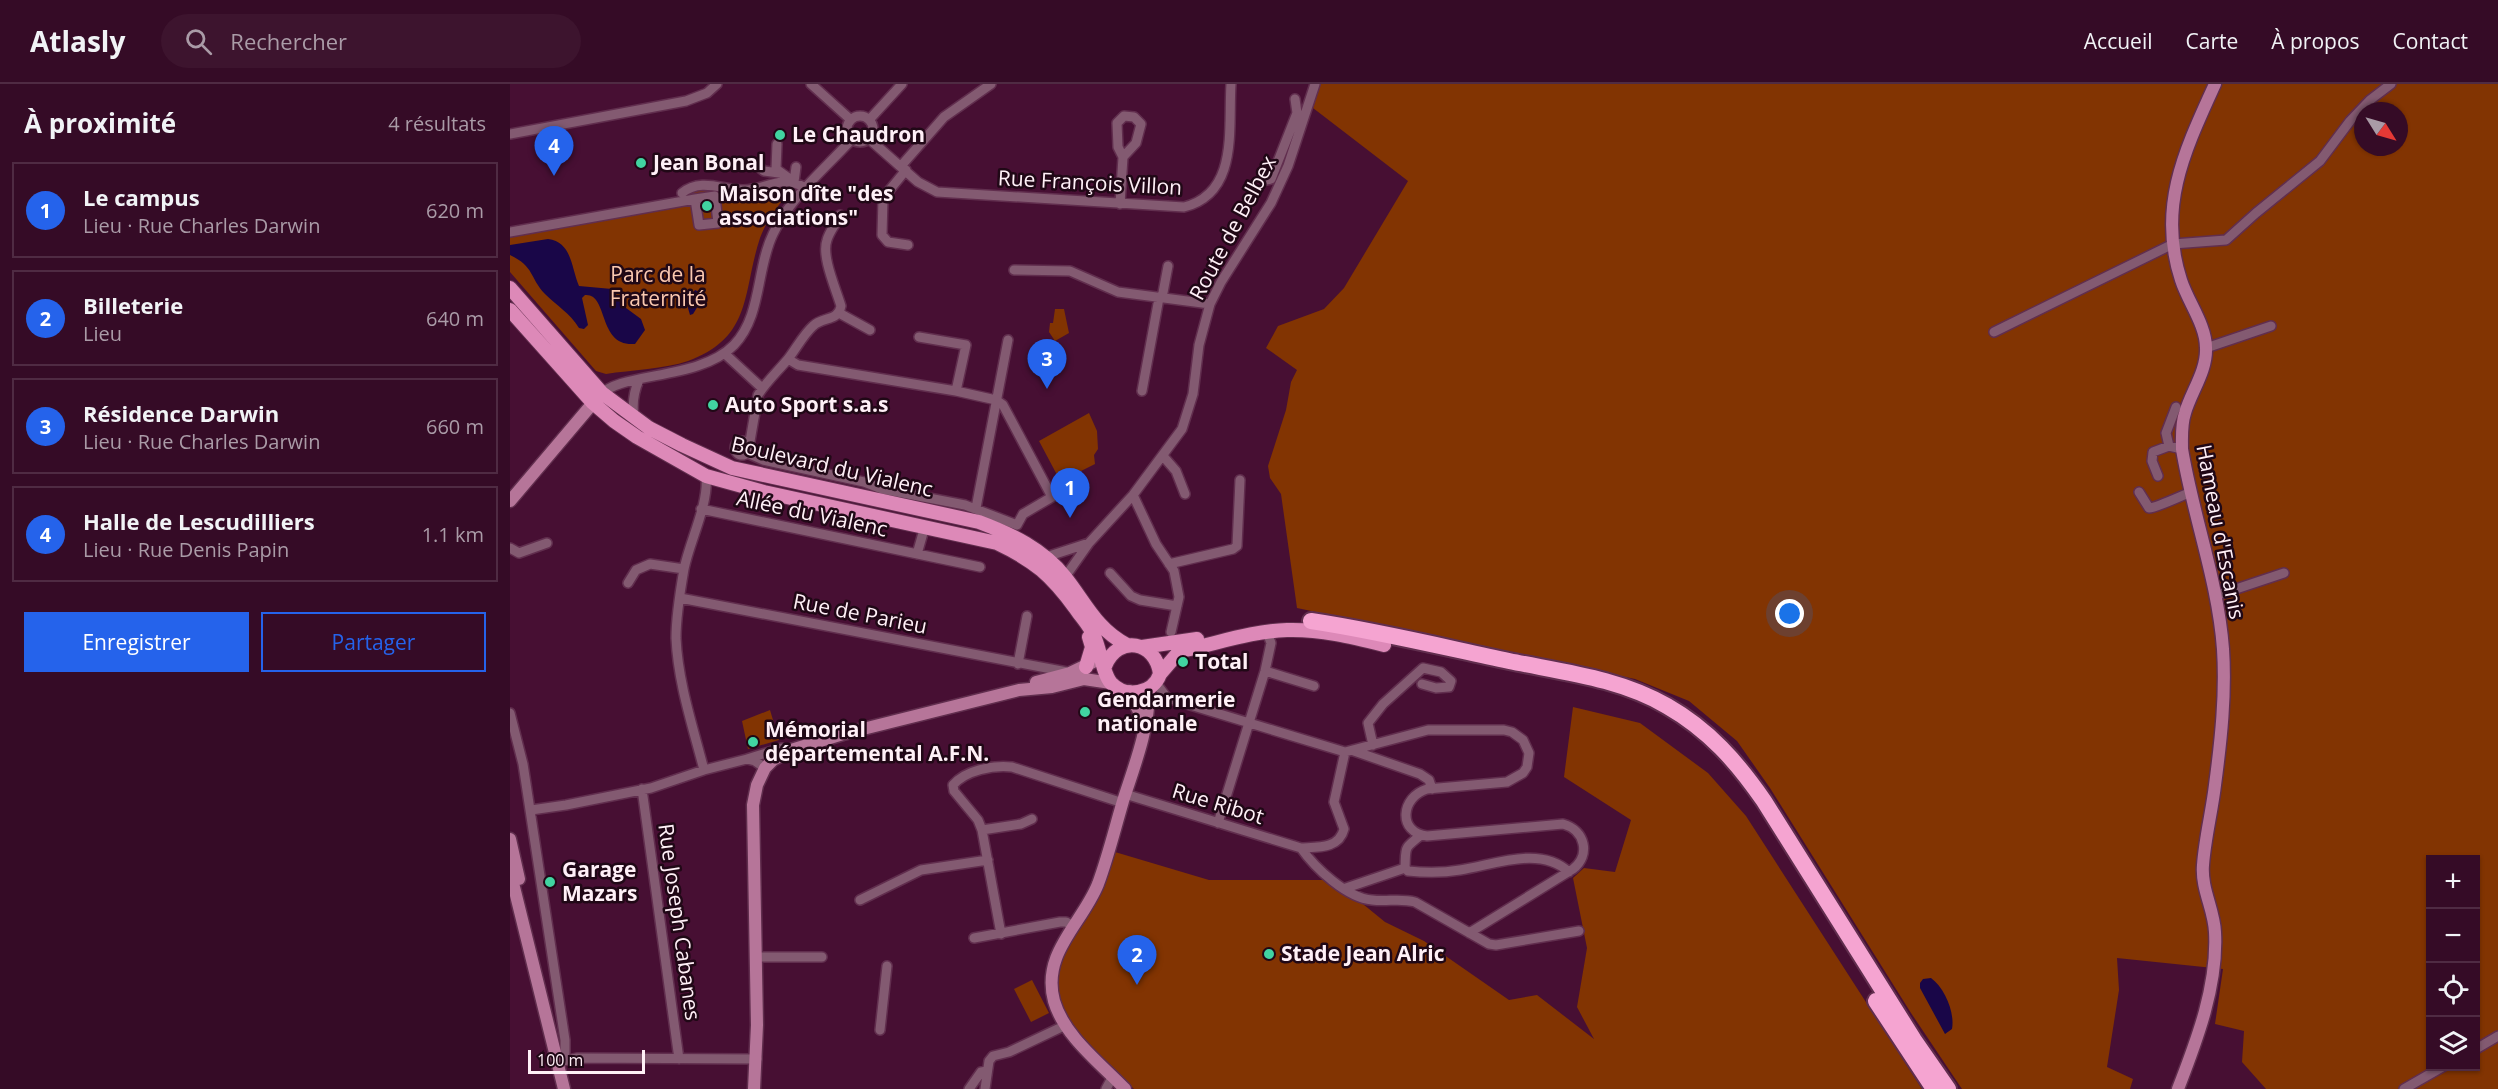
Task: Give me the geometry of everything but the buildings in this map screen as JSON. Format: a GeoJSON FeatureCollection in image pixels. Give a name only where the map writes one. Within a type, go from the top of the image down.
{"type":"FeatureCollection","features":[{"type":"Feature","properties":{"kind":"highway"},"geometry":{"type":"LineString","coordinates":[[1311,621],[1386,634],[1604,681],[1649,696],[1703,730],[1741,768],[1764,801],[1914,1040],[1948,1089]]}},
{"type":"Feature","properties":{"kind":"highway"},"geometry":{"type":"LineString","coordinates":[[1384,645],[1612,694],[1654,711],[1697,739],[1723,765],[1753,804],[1907,1051],[1934,1089]]}},
{"type":"Feature","properties":{"kind":"main road","name":"Boulevard du Vialenc"},"geometry":{"type":"LineString","coordinates":[[510,288],[598,398],[682,445],[732,468],[879,497],[979,522],[1003,531],[1046,557],[1065,577],[1105,632],[1127,645]]}},
{"type":"Feature","properties":{"kind":"main road","name":"Boulevard du Vialenc"},"geometry":{"type":"LineString","coordinates":[[510,310],[637,437],[705,476],[997,543],[1024,556],[1048,573],[1083,618],[1106,659]]}},
{"type":"Feature","properties":{"kind":"main road"},"geometry":{"type":"LineString","coordinates":[[1083,618],[1092,647],[1086,666]]}},
{"type":"Feature","properties":{"kind":"main road"},"geometry":{"type":"LineString","coordinates":[[1311,621],[1264,624],[1194,640],[1142,647],[1127,645],[1106,659],[1111,683],[1138,693],[1155,682],[1178,653],[1267,632],[1284,630],[1320,632],[1384,645]]}},
{"type":"Feature","properties":{"kind":"main road"},"geometry":{"type":"LineString","coordinates":[[1142,647],[1153,656],[1155,682]]}},
{"type":"Feature","properties":{"kind":"street"},"geometry":{"type":"LineString","coordinates":[[510,134],[686,101],[708,93],[717,84]]}},
{"type":"Feature","properties":{"kind":"street"},"geometry":{"type":"LineString","coordinates":[[811,84],[851,120]]}},
{"type":"Feature","properties":{"kind":"street"},"geometry":{"type":"LineString","coordinates":[[868,120],[902,84]]}},
{"type":"Feature","properties":{"kind":"street"},"geometry":{"type":"LineString","coordinates":[[908,245],[885,240],[882,226],[883,198],[903,168],[944,117],[991,84]]}},
{"type":"Feature","properties":{"kind":"street","name":"Rue François Villon"},"geometry":{"type":"LineString","coordinates":[[868,138],[928,188],[943,193],[1184,207],[1204,199],[1214,191],[1224,173],[1231,84]]}},
{"type":"Feature","properties":{"kind":"street","name":"Route de Belbex"},"geometry":{"type":"LineString","coordinates":[[1065,577],[1089,543],[1134,495],[1182,429],[1189,411],[1199,345],[1210,304],[1221,282],[1252,237],[1271,203],[1283,164],[1315,84]]}},
{"type":"Feature","properties":{"kind":"street","name":"Hameau d'Escanis"},"geometry":{"type":"LineString","coordinates":[[2178,1089],[2207,1002],[2217,953],[2215,926],[2204,886],[2203,866],[2216,784],[2224,699],[2223,649],[2215,596],[2182,449],[2181,431],[2185,413],[2203,367],[2206,348],[2202,328],[2182,282],[2173,244],[2172,212],[2177,174],[2215,84]]}},
{"type":"Feature","properties":{"kind":"street"},"geometry":{"type":"LineString","coordinates":[[1994,332],[2173,244],[2226,240],[2320,161],[2357,114],[2370,100],[2391,84]]}},
{"type":"Feature","properties":{"kind":"street"},"geometry":{"type":"LineString","coordinates":[[1267,180],[1283,164],[1297,113],[1295,99]]}},
{"type":"Feature","properties":{"kind":"street"},"geometry":{"type":"LineString","coordinates":[[858,116],[868,120],[872,131],[868,138],[862,142],[852,139],[847,128],[851,120],[858,116]]}},
{"type":"Feature","properties":{"kind":"street"},"geometry":{"type":"LineString","coordinates":[[510,501],[598,398],[616,385],[691,370],[724,353],[738,339],[750,318],[771,236],[781,218],[852,139]]}},
{"type":"Feature","properties":{"kind":"street"},"geometry":{"type":"LineString","coordinates":[[759,186],[775,172],[777,144]]}},
{"type":"Feature","properties":{"kind":"street"},"geometry":{"type":"LineString","coordinates":[[1120,204],[1123,157]]}},
{"type":"Feature","properties":{"kind":"street"},"geometry":{"type":"LineString","coordinates":[[755,164],[764,171],[775,172],[806,188]]}},
{"type":"Feature","properties":{"kind":"street"},"geometry":{"type":"LineString","coordinates":[[794,182],[795,167]]}},
{"type":"Feature","properties":{"kind":"street"},"geometry":{"type":"LineString","coordinates":[[682,193],[689,187],[697,185],[744,190],[794,182]]}},
{"type":"Feature","properties":{"kind":"street"},"geometry":{"type":"LineString","coordinates":[[510,232],[695,199]]}},
{"type":"Feature","properties":{"kind":"street"},"geometry":{"type":"LineString","coordinates":[[756,407],[749,428],[735,447],[737,453],[741,455],[748,450],[756,407],[758,395],[762,388],[789,358],[812,326],[839,313],[841,306],[825,255],[827,240],[840,215]]}},
{"type":"Feature","properties":{"kind":"street"},"geometry":{"type":"LineString","coordinates":[[1142,391],[1168,266]]}},
{"type":"Feature","properties":{"kind":"street"},"geometry":{"type":"LineString","coordinates":[[1014,270],[1070,271],[1118,292],[1210,304]]}},
{"type":"Feature","properties":{"kind":"street"},"geometry":{"type":"LineString","coordinates":[[839,313],[870,330]]}},
{"type":"Feature","properties":{"kind":"street"},"geometry":{"type":"LineString","coordinates":[[2206,348],[2271,326]]}},
{"type":"Feature","properties":{"kind":"street"},"geometry":{"type":"LineString","coordinates":[[919,337],[966,345],[956,392]]}},
{"type":"Feature","properties":{"kind":"street"},"geometry":{"type":"LineString","coordinates":[[976,508],[1008,340]]}},
{"type":"Feature","properties":{"kind":"street"},"geometry":{"type":"LineString","coordinates":[[724,353],[762,388]]}},
{"type":"Feature","properties":{"kind":"street"},"geometry":{"type":"LineString","coordinates":[[789,358],[798,365],[956,392],[996,400],[1004,405],[1052,497],[1023,514],[1017,525]]}},
{"type":"Feature","properties":{"kind":"street"},"geometry":{"type":"LineString","coordinates":[[634,418],[634,394],[639,380]]}},
{"type":"Feature","properties":{"kind":"street"},"geometry":{"type":"LineString","coordinates":[[2169,446],[2166,432],[2176,407]]}},
{"type":"Feature","properties":{"kind":"street"},"geometry":{"type":"LineString","coordinates":[[2158,476],[2151,461],[2153,452],[2169,446],[2182,449]]}},
{"type":"Feature","properties":{"kind":"street"},"geometry":{"type":"LineString","coordinates":[[748,450],[763,460],[864,482],[882,489],[976,508],[1017,525],[1032,547]]}},
{"type":"Feature","properties":{"kind":"street"},"geometry":{"type":"LineString","coordinates":[[1163,456],[1176,471],[1185,494]]}},
{"type":"Feature","properties":{"kind":"street"},"geometry":{"type":"LineString","coordinates":[[704,770],[688,712],[677,650],[684,569],[707,492],[705,476]]}},
{"type":"Feature","properties":{"kind":"street"},"geometry":{"type":"LineString","coordinates":[[1169,564],[1233,549],[1237,546],[1240,480]]}},
{"type":"Feature","properties":{"kind":"street"},"geometry":{"type":"LineString","coordinates":[[707,492],[720,481]]}},
{"type":"Feature","properties":{"kind":"street"},"geometry":{"type":"LineString","coordinates":[[879,497],[885,492],[903,496],[913,495]]}},
{"type":"Feature","properties":{"kind":"street"},"geometry":{"type":"LineString","coordinates":[[2139,492],[2149,508],[2156,508],[2169,499],[2191,492]]}},
{"type":"Feature","properties":{"kind":"street"},"geometry":{"type":"LineString","coordinates":[[1134,495],[1156,544],[1174,571],[1177,606],[1171,632]]}},
{"type":"Feature","properties":{"kind":"street","name":"Allée du Vialenc"},"geometry":{"type":"LineString","coordinates":[[701,510],[980,567]]}},
{"type":"Feature","properties":{"kind":"street"},"geometry":{"type":"LineString","coordinates":[[917,554],[925,526]]}},
{"type":"Feature","properties":{"kind":"street"},"geometry":{"type":"LineString","coordinates":[[510,548],[519,553],[547,543]]}},
{"type":"Feature","properties":{"kind":"street","name":"Route de Belbex"},"geometry":{"type":"LineString","coordinates":[[1046,557],[1089,543]]}},
{"type":"Feature","properties":{"kind":"street"},"geometry":{"type":"LineString","coordinates":[[628,583],[636,570],[650,564],[684,569]]}},
{"type":"Feature","properties":{"kind":"street"},"geometry":{"type":"LineString","coordinates":[[1110,573],[1131,596],[1140,600],[1177,606]]}},
{"type":"Feature","properties":{"kind":"street"},"geometry":{"type":"LineString","coordinates":[[2215,596],[2284,573]]}},
{"type":"Feature","properties":{"kind":"street","name":"Rue de Parieu"},"geometry":{"type":"LineString","coordinates":[[680,598],[1070,673]]}},
{"type":"Feature","properties":{"kind":"street"},"geometry":{"type":"LineString","coordinates":[[1018,664],[1027,616]]}},
{"type":"Feature","properties":{"kind":"street"},"geometry":{"type":"LineString","coordinates":[[1218,823],[1265,670],[1271,643],[1267,632]]}},
{"type":"Feature","properties":{"kind":"street"},"geometry":{"type":"LineString","coordinates":[[1048,683],[1106,659]]}},
{"type":"Feature","properties":{"kind":"street"},"geometry":{"type":"LineString","coordinates":[[1032,667],[1048,683]]}},
{"type":"Feature","properties":{"kind":"street"},"geometry":{"type":"LineString","coordinates":[[1373,745],[1368,723],[1383,704],[1423,668],[1441,672],[1451,681],[1449,687],[1436,688],[1422,684]]}},
{"type":"Feature","properties":{"kind":"street"},"geometry":{"type":"LineString","coordinates":[[1265,670],[1314,686]]}},
{"type":"Feature","properties":{"kind":"street"},"geometry":{"type":"LineString","coordinates":[[531,810],[642,789],[704,770],[757,764],[819,741],[1048,683],[1084,679],[1111,683]]}},
{"type":"Feature","properties":{"kind":"street"},"geometry":{"type":"LineString","coordinates":[[1155,682],[1167,698],[1420,774],[1429,780],[1432,789]]}},
{"type":"Feature","properties":{"kind":"street"},"geometry":{"type":"LineString","coordinates":[[1125,1089],[1066,1025],[1054,1001],[1053,963],[1097,886],[1143,739],[1155,682]]}},
{"type":"Feature","properties":{"kind":"street"},"geometry":{"type":"LineString","coordinates":[[1129,691],[1141,716],[1143,739]]}},
{"type":"Feature","properties":{"kind":"street"},"geometry":{"type":"LineString","coordinates":[[510,712],[523,764],[531,810],[565,1040],[565,1053],[557,1058]]}},
{"type":"Feature","properties":{"kind":"street"},"geometry":{"type":"LineString","coordinates":[[1350,752],[1418,732],[1439,729],[1504,730],[1518,735],[1527,746],[1529,760],[1523,773],[1513,780],[1432,789],[1414,795],[1407,806],[1407,819],[1421,835]]}},
{"type":"Feature","properties":{"kind":"street"},"geometry":{"type":"LineString","coordinates":[[757,764],[772,752],[782,748],[808,741],[819,741]]}},
{"type":"Feature","properties":{"kind":"street"},"geometry":{"type":"LineString","coordinates":[[1301,848],[1336,843],[1343,833],[1343,823],[1334,802],[1350,752]]}},
{"type":"Feature","properties":{"kind":"street"},"geometry":{"type":"LineString","coordinates":[[754,1089],[757,1059],[753,806],[757,785],[757,764]]}},
{"type":"Feature","properties":{"kind":"street","name":"Rue Ribot"},"geometry":{"type":"LineString","coordinates":[[982,830],[978,820],[954,791],[953,785],[959,778],[1000,766],[1218,823],[1301,848]]}},
{"type":"Feature","properties":{"kind":"street","name":"Rue Joseph Cabanes"},"geometry":{"type":"LineString","coordinates":[[642,789],[679,1059]]}},
{"type":"Feature","properties":{"kind":"street"},"geometry":{"type":"LineString","coordinates":[[1001,934],[982,830],[1021,824],[1032,819]]}},
{"type":"Feature","properties":{"kind":"street"},"geometry":{"type":"LineString","coordinates":[[1469,933],[1569,872],[1579,865],[1582,860],[1584,842],[1578,832],[1563,824],[1421,835],[1406,847],[1403,857],[1405,868],[1408,871],[1440,873],[1505,861],[1532,859],[1557,863],[1569,872]]}},
{"type":"Feature","properties":{"kind":"street"},"geometry":{"type":"LineString","coordinates":[[510,839],[548,1021]]}},
{"type":"Feature","properties":{"kind":"street"},"geometry":{"type":"LineString","coordinates":[[1301,848],[1321,872],[1370,900],[1415,902],[1484,941],[1496,945],[1579,931]]}},
{"type":"Feature","properties":{"kind":"street"},"geometry":{"type":"LineString","coordinates":[[860,900],[921,870],[988,860]]}},
{"type":"Feature","properties":{"kind":"street"},"geometry":{"type":"LineString","coordinates":[[1346,888],[1405,868]]}},
{"type":"Feature","properties":{"kind":"street"},"geometry":{"type":"LineString","coordinates":[[510,871],[564,1089]]}},
{"type":"Feature","properties":{"kind":"street"},"geometry":{"type":"LineString","coordinates":[[974,938],[1060,922],[1073,926]]}},
{"type":"Feature","properties":{"kind":"street"},"geometry":{"type":"LineString","coordinates":[[756,957],[822,957]]}},
{"type":"Feature","properties":{"kind":"street"},"geometry":{"type":"LineString","coordinates":[[880,1030],[887,966]]}},
{"type":"Feature","properties":{"kind":"street"},"geometry":{"type":"LineString","coordinates":[[984,1089],[989,1061],[993,1056],[1009,1052],[1066,1025]]}},
{"type":"Feature","properties":{"kind":"street"},"geometry":{"type":"LineString","coordinates":[[2480,1045],[2498,1036]]}},
{"type":"Feature","properties":{"kind":"street"},"geometry":{"type":"LineString","coordinates":[[557,1058],[757,1059]]}},
{"type":"Feature","properties":{"kind":"street"},"geometry":{"type":"LineString","coordinates":[[969,1089],[981,1072],[987,1071]]}},
{"type":"Feature","properties":{"kind":"street"},"geometry":{"type":"LineString","coordinates":[[2404,1089],[2435,1071]]}},
{"type":"Feature","properties":{"kind":"street"},"geometry":{"type":"LineString","coordinates":[[1106,1089],[1113,1076]]}},
{"type":"Feature","properties":{"kind":"green space"},"geometry":{"type":"Polygon","coordinates":[[[1320,84],[2498,84],[2498,1089],[2266,1089],[2242,1062],[2244,1031],[2215,1024],[2223,969],[2117,958],[2119,990],[2107,1067],[2133,1079],[2130,1089],[1962,1089],[1911,1013],[1770,788],[1737,741],[1689,701],[1635,679],[1297,608],[1281,494],[1270,478],[1268,466],[1286,410],[1291,382],[1297,370],[1266,348],[1278,326],[1324,309],[1344,288],[1408,181],[1313,108],[1320,84]]]}},
{"type":"Feature","properties":{"kind":"green space","name":"Parc de la Fraternité"},"geometry":{"type":"Polygon","coordinates":[[[795,185],[763,230],[742,311],[735,326],[709,351],[679,364],[606,374],[596,371],[510,272],[510,234],[686,203],[685,195],[689,190],[716,187],[724,196],[795,185]]]}},
{"type":"Feature","properties":{"kind":"green space"},"geometry":{"type":"Polygon","coordinates":[[[1055,309],[1064,309],[1069,333],[1055,341],[1049,332],[1055,309]]]}},
{"type":"Feature","properties":{"kind":"green space"},"geometry":{"type":"Polygon","coordinates":[[[1089,413],[1097,431],[1098,449],[1094,455],[1095,464],[1077,473],[1064,488],[1039,441],[1089,413]]]}},
{"type":"Feature","properties":{"kind":"green space"},"geometry":{"type":"Polygon","coordinates":[[[1573,707],[1640,723],[1708,773],[1746,816],[1922,1089],[1134,1089],[1092,1049],[1068,1017],[1060,1000],[1057,982],[1060,962],[1067,945],[1098,892],[1115,852],[1209,880],[1324,880],[1358,900],[1385,922],[1424,941],[1509,1000],[1537,995],[1594,1039],[1577,1007],[1587,948],[1573,878],[1584,868],[1615,872],[1631,820],[1564,777],[1573,707]]]}},
{"type":"Feature","properties":{"kind":"green space"},"geometry":{"type":"Polygon","coordinates":[[[770,710],[779,740],[748,749],[742,721],[770,710]]]}},
{"type":"Feature","properties":{"kind":"green space"},"geometry":{"type":"Polygon","coordinates":[[[1032,980],[1049,1013],[1031,1022],[1014,989],[1032,980]]]}},
{"type":"Feature","properties":{"kind":"shaded area"},"geometry":{"type":"Polygon","coordinates":[[[548,239],[562,245],[570,256],[579,286],[612,289],[622,305],[641,319],[645,330],[635,344],[623,343],[615,337],[609,329],[598,302],[585,295],[582,298],[588,325],[584,329],[579,328],[545,294],[528,268],[510,255],[510,245],[548,239]]]}},
{"type":"Feature","properties":{"kind":"shaded area"},"geometry":{"type":"Polygon","coordinates":[[[695,290],[704,294],[706,306],[698,306],[690,315],[686,301],[695,290]]]}},
{"type":"Feature","properties":{"kind":"shaded area"},"geometry":{"type":"Polygon","coordinates":[[[1931,978],[1945,994],[1952,1016],[1952,1029],[1945,1034],[1920,988],[1923,979],[1931,978]]]}},
{"type":"Feature","properties":{"kind":"place","name":"Le Chaudron"},"geometry":{"type":"Point","coordinates":[780,135]}},
{"type":"Feature","properties":{"kind":"place","name":"Jean Bonal"},"geometry":{"type":"Point","coordinates":[641,163]}},
{"type":"Feature","properties":{"kind":"place","name":"Halle de Lescudilliers"},"geometry":{"type":"Point","coordinates":[554,176]}},
{"type":"Feature","properties":{"kind":"place","name":"Maison dîte \"des associations\""},"geometry":{"type":"Point","coordinates":[707,206]}},
{"type":"Feature","properties":{"kind":"place","name":"Résidence Darwin"},"geometry":{"type":"Point","coordinates":[1047,389]}},
{"type":"Feature","properties":{"kind":"place","name":"Auto Sport s.a.s"},"geometry":{"type":"Point","coordinates":[713,405]}},
{"type":"Feature","properties":{"kind":"place","name":"Le campus"},"geometry":{"type":"Point","coordinates":[1070,518]}},
{"type":"Feature","properties":{"kind":"place","name":"Total"},"geometry":{"type":"Point","coordinates":[1183,662]}},
{"type":"Feature","properties":{"kind":"place","name":"Gendarmerie nationale"},"geometry":{"type":"Point","coordinates":[1085,712]}},
{"type":"Feature","properties":{"kind":"place","name":"Mémorial départemental A.F.N."},"geometry":{"type":"Point","coordinates":[753,742]}},
{"type":"Feature","properties":{"kind":"place","name":"Garage Mazars"},"geometry":{"type":"Point","coordinates":[550,882]}},
{"type":"Feature","properties":{"kind":"place","name":"Stade Jean Alric"},"geometry":{"type":"Point","coordinates":[1269,954]}},
{"type":"Feature","properties":{"kind":"place","name":"Billeterie"},"geometry":{"type":"Point","coordinates":[1137,985]}}]}
